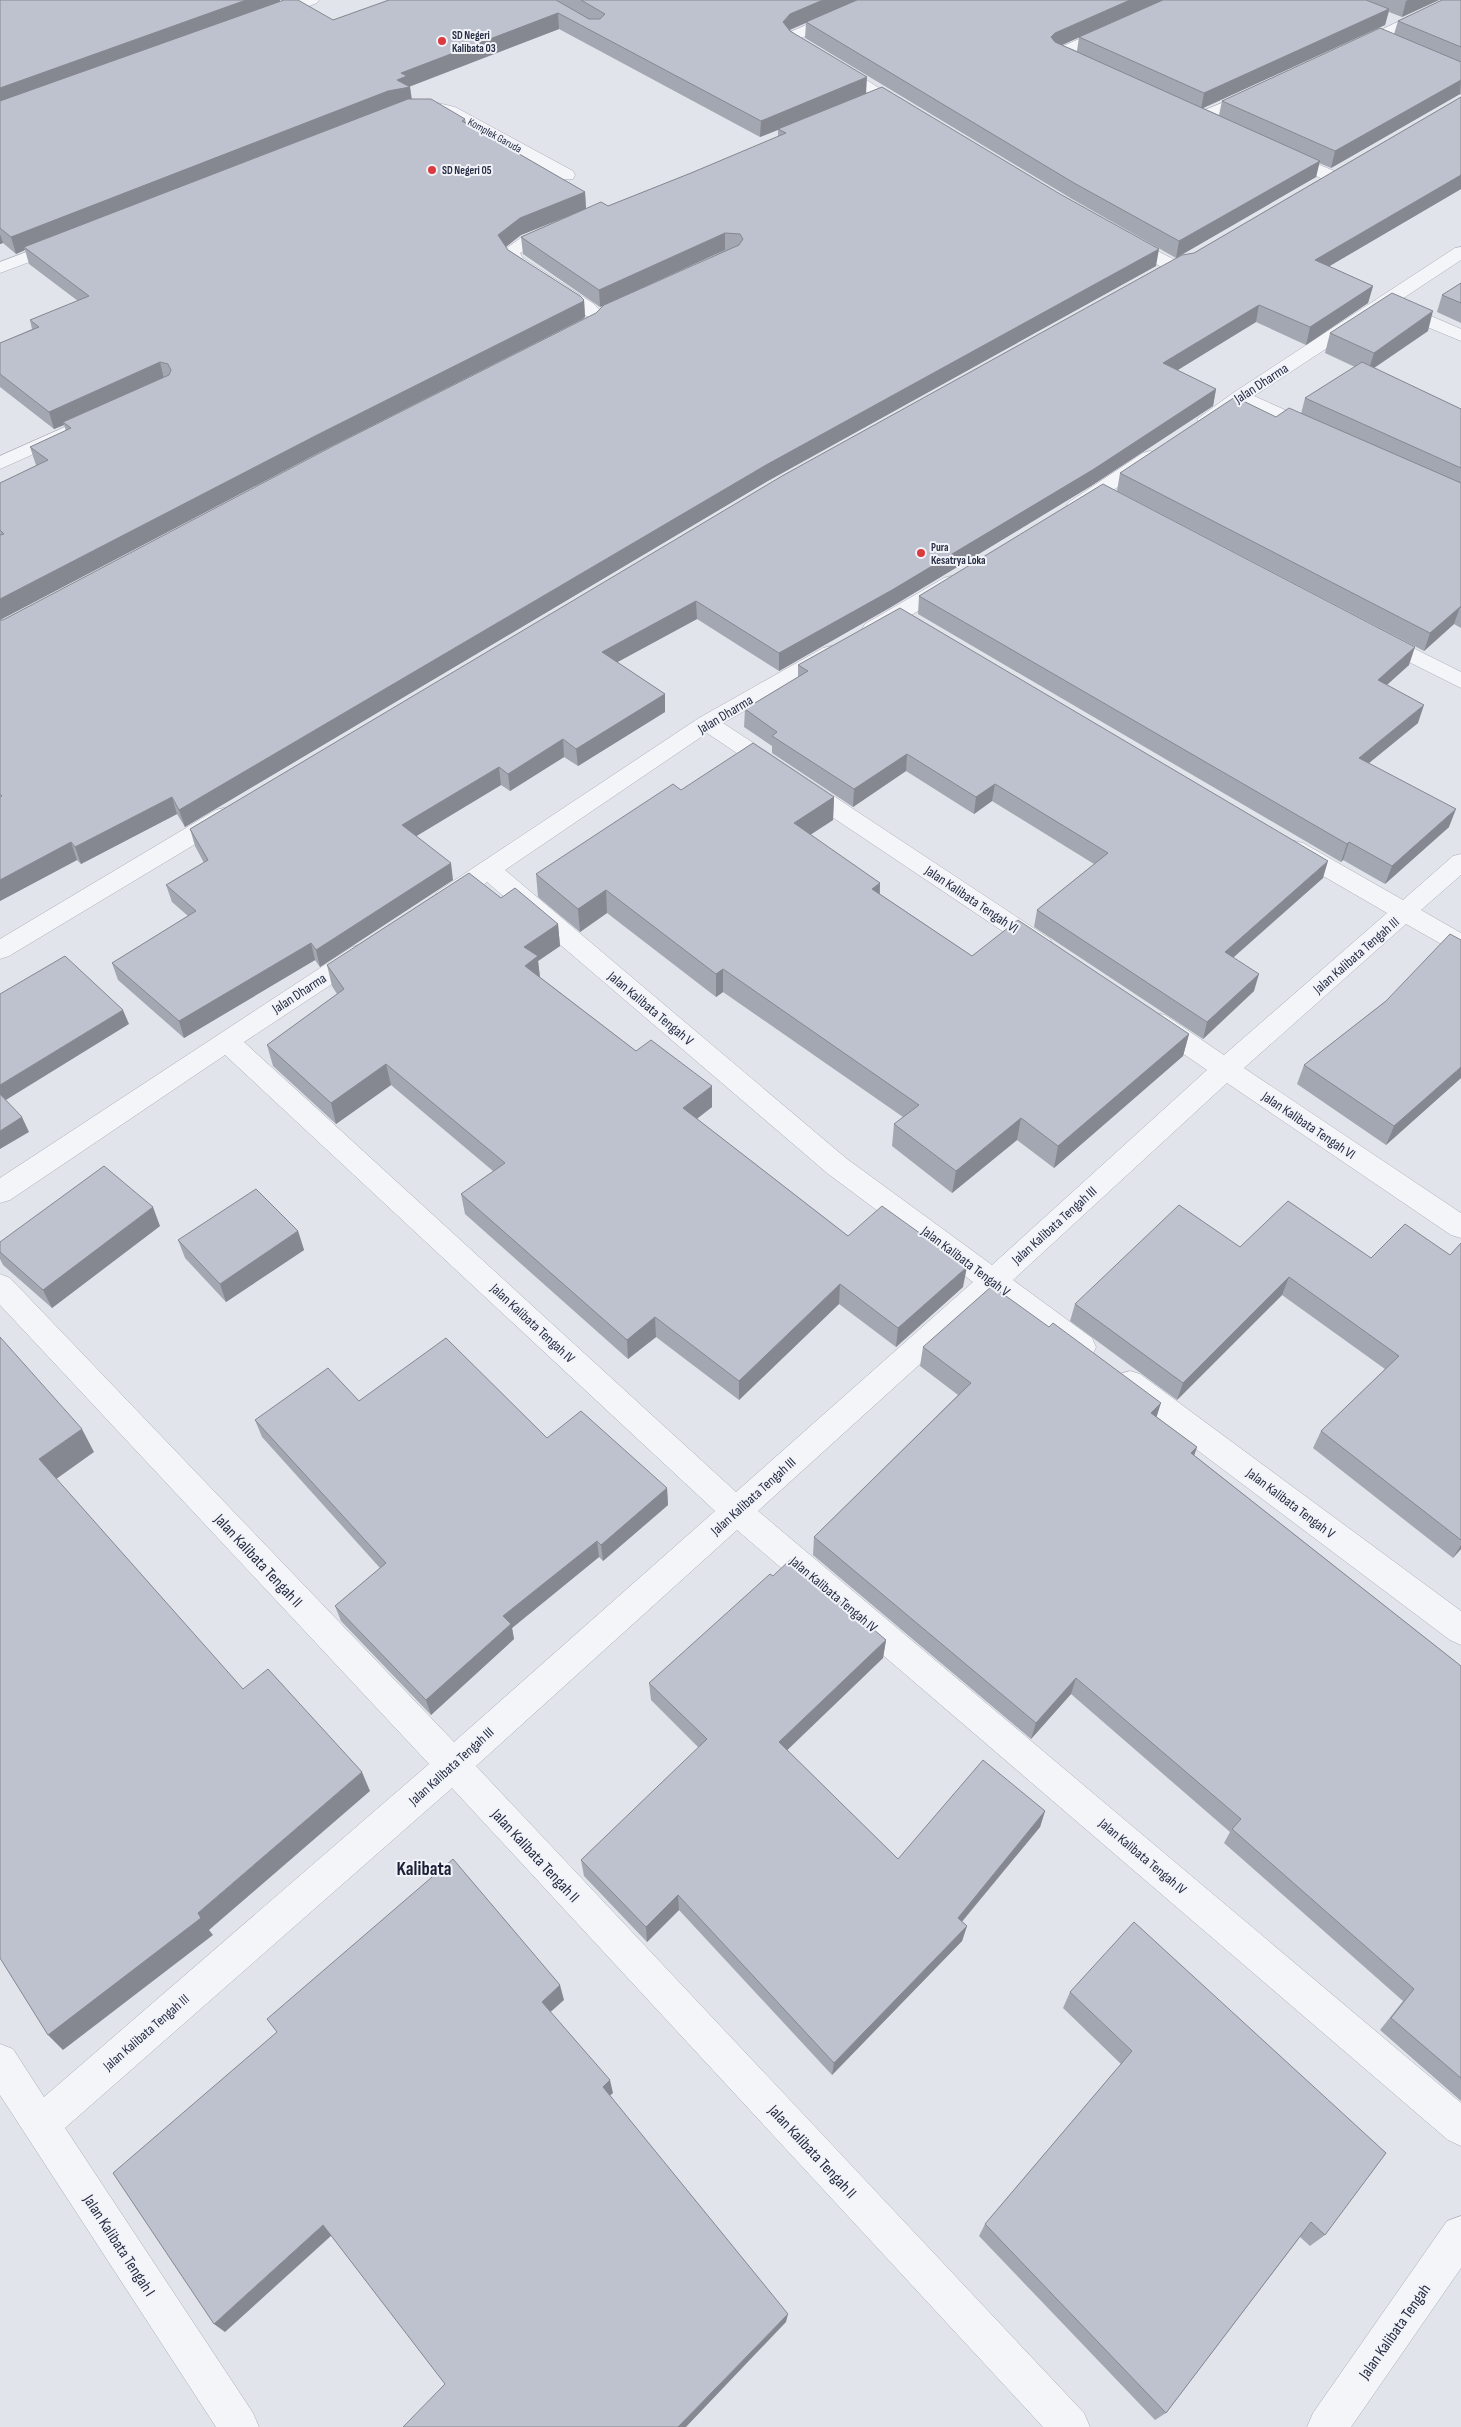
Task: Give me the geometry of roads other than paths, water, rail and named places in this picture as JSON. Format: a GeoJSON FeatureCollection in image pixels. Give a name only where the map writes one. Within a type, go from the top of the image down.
{"type":"FeatureCollection","features":[{"type":"Feature","properties":{"kind":"street"},"geometry":{"type":"LineString","coordinates":[[257,20],[312,0]]}},
{"type":"Feature","properties":{"kind":"street"},"geometry":{"type":"LineString","coordinates":[[874,0],[795,35],[793,38],[796,42],[898,105]]}},
{"type":"Feature","properties":{"kind":"street"},"geometry":{"type":"LineString","coordinates":[[1096,70],[1059,53],[1180,0]]}},
{"type":"Feature","properties":{"kind":"street"},"geometry":{"type":"LineString","coordinates":[[1344,53],[1456,0]]}},
{"type":"Feature","properties":{"kind":"street"},"geometry":{"type":"LineString","coordinates":[[1385,18],[1403,25]]}},
{"type":"Feature","properties":{"kind":"street"},"geometry":{"type":"LineString","coordinates":[[1377,37],[1394,44]]}},
{"type":"Feature","properties":{"kind":"street"},"geometry":{"type":"LineString","coordinates":[[1201,118],[1265,89]]}},
{"type":"Feature","properties":{"kind":"street"},"geometry":{"type":"LineString","coordinates":[[837,114],[882,95]]}},
{"type":"Feature","properties":{"kind":"street","name":"Komplek Garuda"},"geometry":{"type":"LineString","coordinates":[[416,107],[431,106],[448,110],[567,175]]}},
{"type":"Feature","properties":{"kind":"street"},"geometry":{"type":"LineString","coordinates":[[1184,110],[1219,126]]}},
{"type":"Feature","properties":{"kind":"street"},"geometry":{"type":"LineString","coordinates":[[1272,149],[1332,176]]}},
{"type":"Feature","properties":{"kind":"street"},"geometry":{"type":"LineString","coordinates":[[1316,186],[1348,167]]}},
{"type":"Feature","properties":{"kind":"street"},"geometry":{"type":"LineString","coordinates":[[571,223],[528,241],[510,252],[517,262],[588,308],[598,317]]}},
{"type":"Feature","properties":{"kind":"street"},"geometry":{"type":"LineString","coordinates":[[1115,233],[1174,267]]}},
{"type":"Feature","properties":{"kind":"street"},"geometry":{"type":"LineString","coordinates":[[0,268],[74,239]]}},
{"type":"Feature","properties":{"kind":"street","name":"Jalan Dharma"},"geometry":{"type":"LineString","coordinates":[[1190,430],[1461,252]]}},
{"type":"Feature","properties":{"kind":"street"},"geometry":{"type":"LineString","coordinates":[[1384,302],[1461,336]]}},
{"type":"Feature","properties":{"kind":"street"},"geometry":{"type":"LineString","coordinates":[[555,343],[590,325],[598,317],[616,309]]}},
{"type":"Feature","properties":{"kind":"street"},"geometry":{"type":"LineString","coordinates":[[1240,397],[1328,437]]}},
{"type":"Feature","properties":{"kind":"street"},"geometry":{"type":"LineString","coordinates":[[0,462],[78,427]]}},
{"type":"Feature","properties":{"kind":"street"},"geometry":{"type":"LineString","coordinates":[[1057,517],[1108,496],[1165,447]]}},
{"type":"Feature","properties":{"kind":"street","name":"Jalan Dharma"},"geometry":{"type":"LineString","coordinates":[[432,908],[707,723],[853,640],[908,619],[966,573]]}},
{"type":"Feature","properties":{"kind":"street"},"geometry":{"type":"LineString","coordinates":[[1364,630],[1461,680]]}},
{"type":"Feature","properties":{"kind":"street","name":"Jalan Kalibata Tengah VI"},"geometry":{"type":"LineString","coordinates":[[707,723],[1057,956]]}},
{"type":"Feature","properties":{"kind":"street"},"geometry":{"type":"LineString","coordinates":[[0,950],[238,808]]}},
{"type":"Feature","properties":{"kind":"street"},"geometry":{"type":"LineString","coordinates":[[1275,837],[1404,913],[1461,944]]}},
{"type":"Feature","properties":{"kind":"street","name":"Jalan Kalibata Tengah III"},"geometry":{"type":"LineString","coordinates":[[41,2124],[453,1765],[993,1281],[1225,1068],[1461,862]]}},
{"type":"Feature","properties":{"kind":"street","name":"Jalan Kalibata Tengah V"},"geometry":{"type":"LineString","coordinates":[[489,870],[837,1166],[1461,1630]]}},
{"type":"Feature","properties":{"kind":"street","name":"Jalan Dharma"},"geometry":{"type":"LineString","coordinates":[[0,1192],[226,1041],[382,940]]}},
{"type":"Feature","properties":{"kind":"street","name":"Jalan Kalibata Tengah VI"},"geometry":{"type":"LineString","coordinates":[[1137,1010],[1461,1227]]}},
{"type":"Feature","properties":{"kind":"street","name":"Jalan Kalibata Tengah IV"},"geometry":{"type":"LineString","coordinates":[[226,1041],[736,1510],[1461,2127]]}},
{"type":"Feature","properties":{"kind":"street","name":"Jalan Kalibata Tengah II"},"geometry":{"type":"LineString","coordinates":[[0,1286],[453,1765],[1070,2427]]}},
{"type":"Feature","properties":{"kind":"street","name":"Jalan Kalibata Tengah I"},"geometry":{"type":"LineString","coordinates":[[0,2062],[239,2427]]}},
{"type":"Feature","properties":{"kind":"street","name":"Jalan Kalibata Tengah"},"geometry":{"type":"LineString","coordinates":[[1327,2427],[1461,2235]]}},
{"type":"Feature","properties":{"kind":"place","name":"SD Negeri Kalibata 03"},"geometry":{"type":"Point","coordinates":[442,41]}},
{"type":"Feature","properties":{"kind":"place","name":"SD Negeri 05"},"geometry":{"type":"Point","coordinates":[432,170]}},
{"type":"Feature","properties":{"kind":"place","name":"Pura Kesatrya Loka"},"geometry":{"type":"Point","coordinates":[921,553]}},
{"type":"Feature","properties":{"kind":"district","name":"Kalibata"},"geometry":{"type":"Point","coordinates":[424,1868]}}]}
